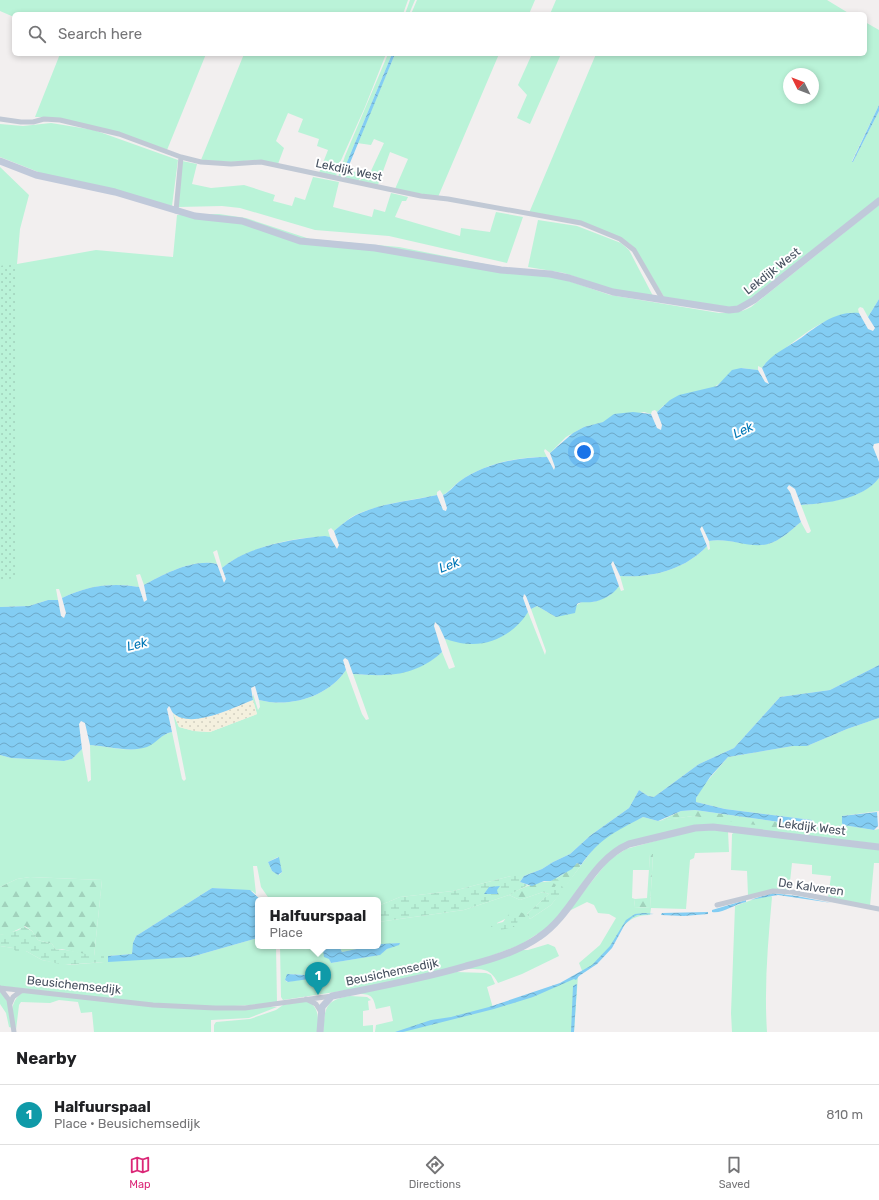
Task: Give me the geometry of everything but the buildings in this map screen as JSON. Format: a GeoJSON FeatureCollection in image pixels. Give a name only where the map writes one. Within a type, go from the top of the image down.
{"type":"FeatureCollection","features":[{"type":"Feature","properties":{"kind":"street","name":"Lekdijk West"},"geometry":{"type":"LineString","coordinates":[[0,119],[21,122],[33,122],[44,119],[60,120],[119,134],[181,157],[201,162],[223,164],[261,162],[421,196],[448,199],[581,223],[620,239],[631,247],[662,300]]}},
{"type":"Feature","properties":{"kind":"street"},"geometry":{"type":"LineString","coordinates":[[176,211],[181,157]]}},
{"type":"Feature","properties":{"kind":"street","name":"Lekdijk West"},"geometry":{"type":"LineString","coordinates":[[0,161],[36,175],[115,192],[195,216],[242,221],[300,241],[375,248],[501,270],[550,274],[569,278],[612,292],[717,310],[729,310],[744,306],[879,201]]}},
{"type":"Feature","properties":{"kind":"street","name":"Beusichemsedijk"},"geometry":{"type":"LineString","coordinates":[[0,988],[153,1005],[245,1008],[305,998],[332,996],[440,974],[491,960],[522,947],[540,937],[553,926],[605,861],[620,848],[629,844],[695,828],[714,827],[742,829]]}},
{"type":"Feature","properties":{"kind":"street","name":"Lekdijk West"},"geometry":{"type":"LineString","coordinates":[[742,829],[879,847]]}},
{"type":"Feature","properties":{"kind":"street","name":"De Kalveren"},"geometry":{"type":"LineString","coordinates":[[717,905],[773,891],[807,894],[879,909]]}},
{"type":"Feature","properties":{"kind":"street"},"geometry":{"type":"LineString","coordinates":[[0,988],[6,993],[10,1005],[14,1032]]}},
{"type":"Feature","properties":{"kind":"street"},"geometry":{"type":"LineString","coordinates":[[10,1005],[13,998],[21,991]]}},
{"type":"Feature","properties":{"kind":"street"},"geometry":{"type":"LineString","coordinates":[[320,1032],[321,1012],[325,1003],[332,996]]}},
{"type":"Feature","properties":{"kind":"street"},"geometry":{"type":"LineString","coordinates":[[305,998],[316,1004],[321,1012]]}},
{"type":"Feature","properties":{"kind":"green space"},"geometry":{"type":"Polygon","coordinates":[[[0,0],[408,0],[404,12],[12,12],[12,16],[0,11],[0,0]]]}},
{"type":"Feature","properties":{"kind":"green space"},"geometry":{"type":"Polygon","coordinates":[[[410,0],[415,0],[410,12],[406,12],[410,0]]]}},
{"type":"Feature","properties":{"kind":"green space"},"geometry":{"type":"Polygon","coordinates":[[[417,0],[535,0],[530,12],[412,12],[417,0]]]}},
{"type":"Feature","properties":{"kind":"green space"},"geometry":{"type":"Polygon","coordinates":[[[556,0],[827,0],[847,12],[551,12],[556,0]]]}},
{"type":"Feature","properties":{"kind":"green space"},"geometry":{"type":"Polygon","coordinates":[[[867,23],[879,30],[879,105],[852,161],[853,162],[879,111],[879,198],[754,298],[735,308],[664,297],[634,248],[629,243],[583,223],[529,213],[595,56],[867,56],[867,23]]]}},
{"type":"Feature","properties":{"kind":"green space"},"geometry":{"type":"Polygon","coordinates":[[[59,56],[205,56],[167,150],[119,133],[43,117],[35,117],[59,56]]]}},
{"type":"Feature","properties":{"kind":"green space"},"geometry":{"type":"Polygon","coordinates":[[[243,56],[385,56],[365,107],[338,167],[336,177],[319,173],[328,150],[317,146],[319,139],[298,132],[303,119],[288,113],[276,141],[284,148],[278,164],[257,160],[231,162],[201,160],[243,56]]]}},
{"type":"Feature","properties":{"kind":"green space"},"geometry":{"type":"Polygon","coordinates":[[[387,56],[391,56],[342,174],[345,175],[357,171],[362,176],[358,181],[338,177],[345,156],[387,56]]]}},
{"type":"Feature","properties":{"kind":"green space"},"geometry":{"type":"Polygon","coordinates":[[[394,56],[498,56],[438,197],[395,189],[408,159],[390,152],[378,185],[359,181],[370,173],[384,143],[374,139],[371,145],[357,143],[394,56]]]}},
{"type":"Feature","properties":{"kind":"green space"},"geometry":{"type":"Polygon","coordinates":[[[531,56],[560,56],[530,124],[517,118],[527,95],[518,85],[531,56]]]}},
{"type":"Feature","properties":{"kind":"green space"},"geometry":{"type":"Polygon","coordinates":[[[51,123],[94,130],[178,160],[172,206],[46,175],[0,157],[0,124],[23,126],[51,123]]]}},
{"type":"Feature","properties":{"kind":"green space"},"geometry":{"type":"Polygon","coordinates":[[[182,161],[197,164],[192,184],[211,188],[244,185],[275,195],[273,201],[292,206],[295,197],[305,200],[313,177],[339,182],[333,207],[372,217],[374,209],[385,212],[391,193],[408,197],[406,201],[402,201],[395,217],[460,236],[461,228],[490,232],[496,212],[523,217],[507,263],[389,236],[315,230],[240,208],[222,206],[178,207],[182,161]]]}},
{"type":"Feature","properties":{"kind":"green space"},"geometry":{"type":"Polygon","coordinates":[[[0,167],[29,195],[20,229],[17,264],[96,250],[173,257],[177,215],[219,214],[246,218],[310,239],[399,247],[566,280],[610,295],[719,313],[731,313],[739,312],[751,307],[879,205],[879,299],[868,317],[863,308],[860,307],[858,309],[859,313],[834,317],[797,339],[762,368],[758,366],[758,370],[741,368],[713,388],[703,390],[663,406],[657,412],[655,410],[652,411],[651,414],[644,412],[584,427],[566,437],[550,453],[545,449],[544,451],[547,457],[525,458],[502,462],[490,466],[469,475],[443,495],[440,490],[437,492],[437,495],[380,506],[359,513],[350,518],[334,531],[331,528],[328,530],[330,537],[304,538],[273,544],[244,554],[222,568],[217,550],[213,552],[217,564],[199,563],[189,565],[160,576],[144,585],[140,574],[136,575],[139,587],[119,585],[100,586],[80,591],[62,598],[59,589],[56,589],[58,600],[48,600],[29,606],[0,607],[0,167]]]}},
{"type":"Feature","properties":{"kind":"green space"},"geometry":{"type":"Polygon","coordinates":[[[538,220],[577,226],[621,243],[629,250],[653,296],[614,290],[564,273],[528,267],[538,220]]]}},
{"type":"Feature","properties":{"kind":"green space"},"geometry":{"type":"Polygon","coordinates":[[[16,263],[17,578],[0,580],[0,266],[16,263]]]}},
{"type":"Feature","properties":{"kind":"green space"},"geometry":{"type":"Polygon","coordinates":[[[879,478],[879,665],[830,690],[780,697],[734,748],[699,764],[654,797],[648,796],[639,790],[629,808],[591,835],[570,854],[542,869],[524,876],[511,876],[453,891],[400,897],[381,905],[381,897],[268,897],[261,887],[257,866],[253,866],[256,894],[252,891],[212,888],[136,936],[132,954],[108,956],[138,959],[191,957],[255,939],[255,949],[276,949],[277,1002],[208,1006],[138,1003],[0,986],[0,946],[13,948],[18,951],[26,951],[42,960],[68,965],[104,962],[104,956],[94,957],[102,880],[30,877],[17,879],[0,887],[0,755],[11,758],[64,761],[72,759],[82,749],[88,782],[91,780],[90,745],[120,749],[138,749],[172,732],[182,779],[184,781],[186,779],[173,713],[179,727],[194,731],[210,732],[257,714],[253,694],[258,710],[260,707],[259,700],[283,702],[307,698],[329,687],[346,670],[362,714],[366,720],[369,719],[353,674],[380,675],[400,673],[423,665],[442,652],[449,669],[455,667],[445,639],[460,642],[513,628],[528,612],[545,655],[546,651],[531,609],[537,606],[556,617],[582,602],[594,602],[609,596],[619,586],[621,591],[624,590],[620,576],[644,576],[678,567],[698,554],[707,546],[708,550],[710,549],[709,541],[725,540],[757,545],[771,543],[787,534],[801,522],[807,533],[809,533],[811,531],[801,505],[843,499],[864,491],[879,478]],[[278,857],[268,862],[272,871],[279,875],[282,872],[278,857]]]}},
{"type":"Feature","properties":{"kind":"green space"},"geometry":{"type":"Polygon","coordinates":[[[879,718],[879,811],[842,816],[842,823],[843,825],[874,830],[879,829],[879,844],[708,824],[622,846],[550,926],[520,945],[477,961],[387,984],[283,1000],[281,997],[280,949],[325,949],[331,963],[379,955],[387,949],[400,943],[381,945],[381,922],[464,910],[509,895],[520,900],[543,892],[549,894],[527,914],[530,919],[551,905],[594,848],[603,839],[616,830],[643,817],[658,821],[693,816],[814,827],[812,820],[725,809],[696,802],[696,798],[703,786],[728,757],[793,746],[807,746],[847,729],[879,718]],[[505,919],[497,923],[497,930],[510,927],[505,919]],[[310,971],[305,975],[289,974],[285,980],[287,982],[310,978],[317,972],[310,971]]]}},
{"type":"Feature","properties":{"kind":"green space"},"geometry":{"type":"Polygon","coordinates":[[[695,810],[814,827],[812,833],[693,816],[660,821],[681,811],[695,810]]]}},
{"type":"Feature","properties":{"kind":"green space"},"geometry":{"type":"Polygon","coordinates":[[[699,829],[728,831],[729,852],[695,853],[694,858],[690,860],[686,909],[651,908],[650,915],[633,918],[623,927],[607,953],[583,973],[579,963],[600,945],[616,918],[609,914],[598,913],[594,905],[587,902],[567,912],[609,860],[626,849],[699,829]],[[650,854],[649,870],[633,870],[632,898],[635,899],[634,907],[650,908],[653,854],[650,854]]]}},
{"type":"Feature","properties":{"kind":"green space"},"geometry":{"type":"Polygon","coordinates":[[[736,831],[879,849],[879,863],[874,863],[870,906],[828,898],[831,876],[812,874],[812,865],[792,863],[789,891],[748,895],[747,871],[731,870],[732,834],[736,831]]]}},
{"type":"Feature","properties":{"kind":"green space"},"geometry":{"type":"Polygon","coordinates":[[[650,854],[653,854],[650,908],[634,907],[635,899],[647,898],[650,854]]]}},
{"type":"Feature","properties":{"kind":"green space"},"geometry":{"type":"Polygon","coordinates":[[[577,863],[581,865],[564,889],[549,894],[543,892],[520,900],[509,895],[530,885],[553,881],[577,863]]]}},
{"type":"Feature","properties":{"kind":"green space"},"geometry":{"type":"Polygon","coordinates":[[[563,872],[557,878],[564,889],[551,905],[530,919],[527,914],[552,891],[556,885],[551,881],[563,872]]]}},
{"type":"Feature","properties":{"kind":"green space"},"geometry":{"type":"Polygon","coordinates":[[[511,876],[524,876],[520,882],[528,885],[509,895],[464,910],[381,922],[381,905],[400,897],[453,891],[511,876]]]}},
{"type":"Feature","properties":{"kind":"green space"},"geometry":{"type":"Polygon","coordinates":[[[30,877],[102,880],[94,957],[62,949],[56,950],[52,944],[38,940],[32,931],[25,926],[8,934],[0,935],[0,887],[17,879],[30,877]]]}},
{"type":"Feature","properties":{"kind":"green space"},"geometry":{"type":"Polygon","coordinates":[[[771,896],[766,981],[767,1032],[732,1032],[731,1013],[735,906],[760,897],[771,896]]]}},
{"type":"Feature","properties":{"kind":"green space"},"geometry":{"type":"Polygon","coordinates":[[[518,911],[529,916],[528,925],[510,931],[517,920],[514,917],[518,911]]]}},
{"type":"Feature","properties":{"kind":"green space"},"geometry":{"type":"Polygon","coordinates":[[[509,914],[518,919],[517,924],[505,929],[493,929],[495,924],[503,922],[509,914]]]}},
{"type":"Feature","properties":{"kind":"green space"},"geometry":{"type":"Polygon","coordinates":[[[493,924],[496,931],[487,939],[482,935],[485,930],[489,930],[493,924]]]}},
{"type":"Feature","properties":{"kind":"green space"},"geometry":{"type":"Polygon","coordinates":[[[23,926],[32,931],[38,940],[52,944],[56,950],[68,950],[104,956],[104,962],[64,965],[42,960],[26,951],[17,953],[13,948],[0,946],[0,935],[19,930],[23,926]]]}},
{"type":"Feature","properties":{"kind":"green space"},"geometry":{"type":"Polygon","coordinates":[[[548,944],[555,947],[559,956],[522,974],[498,983],[488,971],[480,969],[464,969],[518,950],[528,950],[548,944]]]}},
{"type":"Feature","properties":{"kind":"green space"},"geometry":{"type":"Polygon","coordinates":[[[340,949],[357,949],[342,952],[340,949]]]}},
{"type":"Feature","properties":{"kind":"green space"},"geometry":{"type":"Polygon","coordinates":[[[456,972],[486,973],[491,975],[495,984],[487,987],[493,1008],[524,999],[578,976],[574,1032],[375,1032],[376,1025],[393,1021],[390,1006],[376,1009],[373,1000],[369,995],[354,993],[456,972]]]}},
{"type":"Feature","properties":{"kind":"green space"},"geometry":{"type":"Polygon","coordinates":[[[0,990],[8,1003],[13,1028],[9,1027],[6,1013],[0,1004],[0,990]]]}},
{"type":"Feature","properties":{"kind":"green space"},"geometry":{"type":"Polygon","coordinates":[[[23,992],[162,1007],[277,1007],[249,1018],[211,1020],[211,1032],[94,1032],[92,1012],[81,1013],[78,1002],[59,1000],[50,1003],[21,1002],[19,1005],[16,1030],[12,1009],[15,1000],[23,992]]]}},
{"type":"Feature","properties":{"kind":"green space"},"geometry":{"type":"Polygon","coordinates":[[[350,996],[367,997],[371,1000],[368,1001],[369,1010],[363,1011],[363,1026],[373,1025],[373,1032],[323,1032],[324,1017],[331,1003],[335,1000],[350,996]]]}},
{"type":"Feature","properties":{"kind":"green space"},"geometry":{"type":"Polygon","coordinates":[[[307,1001],[316,1010],[318,1018],[318,1032],[214,1032],[214,1025],[216,1022],[250,1019],[276,1010],[283,1005],[307,1001]]]}},
{"type":"Feature","properties":{"kind":"sand"},"geometry":{"type":"Polygon","coordinates":[[[253,700],[257,714],[210,732],[194,731],[179,727],[173,713],[183,717],[203,718],[213,716],[253,700]]]}},
{"type":"Feature","properties":{"kind":"water"},"geometry":{"type":"Polygon","coordinates":[[[391,56],[394,56],[345,175],[342,174],[391,56]]]}},
{"type":"Feature","properties":{"kind":"water"},"geometry":{"type":"Polygon","coordinates":[[[879,105],[879,111],[852,162],[879,105]]]}},
{"type":"Feature","properties":{"kind":"water","name":"Lek"},"geometry":{"type":"Polygon","coordinates":[[[879,299],[879,443],[874,444],[873,447],[879,462],[879,478],[872,485],[854,496],[822,503],[801,505],[795,489],[789,485],[787,488],[790,492],[801,522],[772,543],[754,545],[724,540],[709,541],[702,526],[700,529],[707,546],[698,554],[678,567],[644,576],[620,576],[613,561],[611,564],[619,586],[614,592],[603,599],[577,604],[575,613],[556,617],[537,606],[531,609],[524,594],[523,598],[528,612],[517,626],[495,640],[479,644],[463,644],[445,639],[439,626],[435,622],[434,626],[442,652],[430,662],[416,669],[392,675],[353,674],[348,660],[345,658],[343,660],[346,670],[338,679],[329,687],[307,698],[283,702],[259,700],[255,686],[251,688],[253,700],[213,716],[190,719],[181,718],[173,713],[169,706],[167,709],[172,732],[168,733],[147,747],[140,749],[90,745],[85,723],[81,721],[79,724],[82,749],[72,759],[64,761],[11,758],[0,755],[0,607],[29,606],[48,600],[58,600],[61,616],[64,618],[66,613],[62,598],[90,588],[109,585],[139,587],[144,602],[147,600],[144,585],[160,576],[189,565],[199,563],[217,564],[224,583],[226,579],[222,568],[232,560],[257,549],[299,539],[325,536],[330,537],[337,549],[339,545],[334,531],[353,517],[375,508],[437,495],[443,510],[446,511],[447,508],[443,495],[469,475],[501,463],[536,457],[547,457],[554,470],[555,467],[550,453],[573,433],[584,427],[603,422],[614,414],[633,412],[651,414],[657,428],[661,430],[662,425],[657,412],[670,400],[679,395],[717,386],[732,370],[741,368],[758,370],[765,382],[769,384],[762,368],[770,358],[828,320],[842,314],[859,313],[868,329],[873,331],[875,328],[868,317],[879,299]]]}},
{"type":"Feature","properties":{"kind":"water"},"geometry":{"type":"Polygon","coordinates":[[[879,665],[879,718],[847,729],[807,746],[793,746],[728,757],[710,777],[696,798],[696,802],[725,809],[812,820],[814,827],[695,810],[681,811],[658,821],[643,817],[616,831],[602,841],[581,865],[577,863],[572,869],[551,881],[544,881],[532,886],[520,882],[524,876],[542,869],[570,854],[591,835],[629,808],[639,790],[648,796],[654,797],[699,764],[734,748],[780,697],[830,690],[879,665]]]}},
{"type":"Feature","properties":{"kind":"water"},"geometry":{"type":"Polygon","coordinates":[[[877,812],[878,826],[874,830],[843,825],[842,823],[842,816],[877,812]]]}},
{"type":"Feature","properties":{"kind":"water"},"geometry":{"type":"Polygon","coordinates":[[[279,857],[282,872],[278,875],[272,871],[268,862],[279,857]]]}},
{"type":"Feature","properties":{"kind":"water"},"geometry":{"type":"Polygon","coordinates":[[[500,886],[497,890],[498,894],[484,894],[489,887],[500,886]]]}},
{"type":"Feature","properties":{"kind":"water"},"geometry":{"type":"Polygon","coordinates":[[[212,888],[250,890],[258,897],[255,897],[255,939],[191,957],[108,962],[108,956],[132,954],[133,943],[136,936],[212,888]]]}},
{"type":"Feature","properties":{"kind":"water"},"geometry":{"type":"Polygon","coordinates":[[[772,893],[832,903],[778,895],[750,900],[772,893]]]}},
{"type":"Feature","properties":{"kind":"water"},"geometry":{"type":"Polygon","coordinates":[[[746,900],[746,902],[720,912],[712,912],[712,910],[746,900]]]}},
{"type":"Feature","properties":{"kind":"water"},"geometry":{"type":"Polygon","coordinates":[[[708,912],[708,914],[684,916],[661,915],[662,913],[708,912]]]}},
{"type":"Feature","properties":{"kind":"water"},"geometry":{"type":"Polygon","coordinates":[[[635,914],[654,914],[637,915],[633,917],[625,924],[612,948],[597,964],[579,976],[576,980],[574,979],[533,997],[494,1009],[403,1032],[395,1032],[431,1020],[451,1017],[489,1007],[560,983],[592,965],[610,946],[626,920],[635,914]]]}},
{"type":"Feature","properties":{"kind":"water"},"geometry":{"type":"Polygon","coordinates":[[[400,943],[399,945],[387,949],[380,955],[331,963],[329,959],[324,957],[323,950],[327,949],[340,949],[342,952],[357,949],[381,949],[381,944],[400,943]]]}},
{"type":"Feature","properties":{"kind":"water"},"geometry":{"type":"Polygon","coordinates":[[[316,970],[317,972],[309,979],[288,982],[285,980],[287,974],[305,975],[316,970]]]}},
{"type":"Feature","properties":{"kind":"water"},"geometry":{"type":"Polygon","coordinates":[[[576,984],[574,1032],[571,1032],[573,986],[576,984]]]}},
{"type":"Feature","properties":{"kind":"place","name":"Halfuurspaal"},"geometry":{"type":"Point","coordinates":[318,995]}}]}
